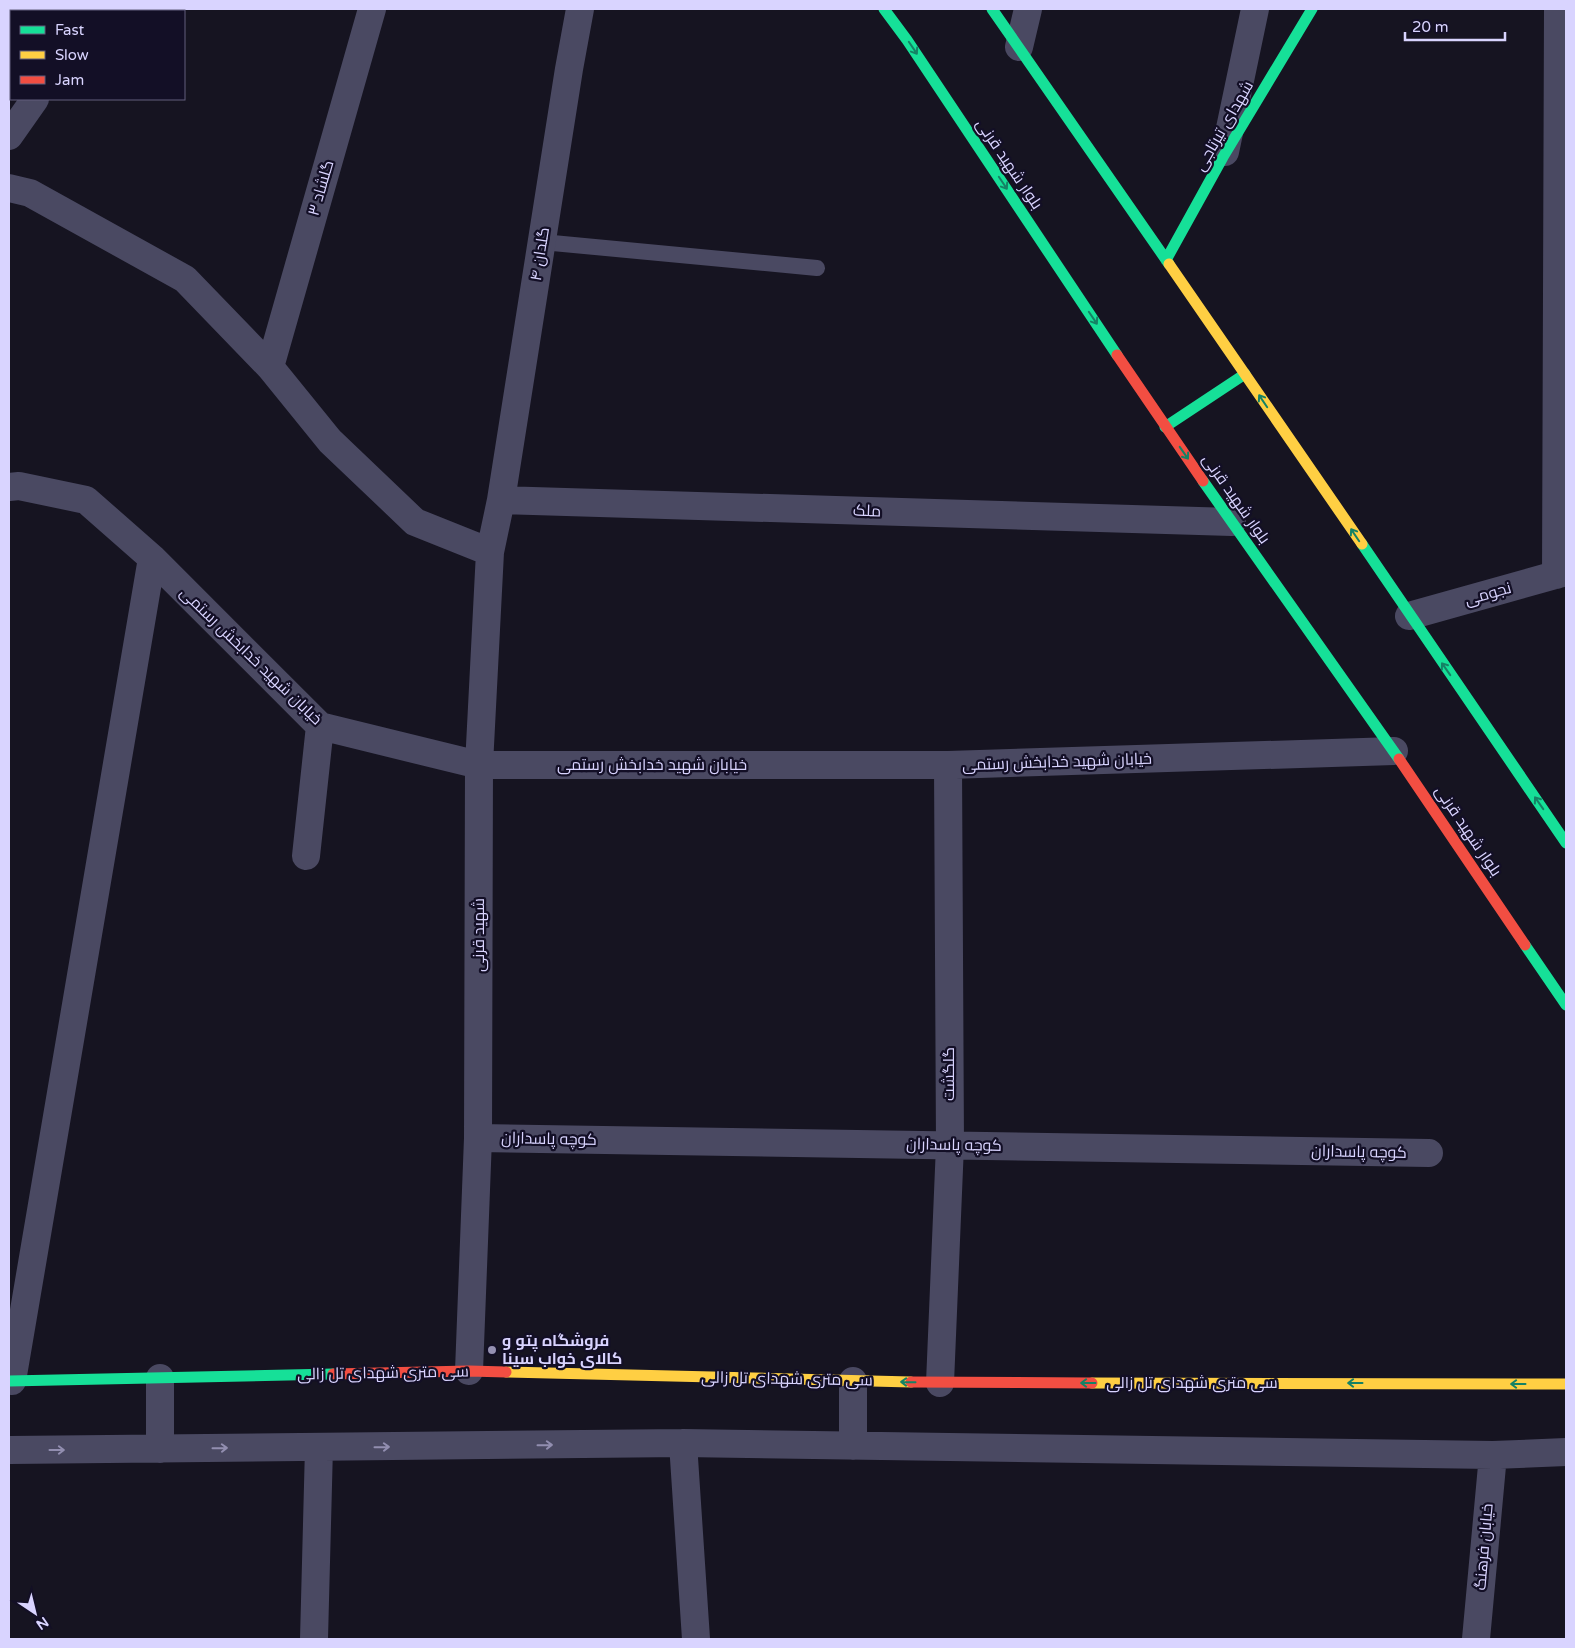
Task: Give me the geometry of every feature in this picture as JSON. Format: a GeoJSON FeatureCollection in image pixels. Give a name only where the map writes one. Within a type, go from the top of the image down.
{"type":"FeatureCollection","features":[{"type":"Feature","properties":{"kind":"main road","name":"بلوار شهید قرنی"},"geometry":{"type":"LineString","coordinates":[[884,9],[913,48],[1165,427],[1394,751],[1566,1005]]}},
{"type":"Feature","properties":{"kind":"main road"},"geometry":{"type":"LineString","coordinates":[[992,9],[1566,843]]}},
{"type":"Feature","properties":{"kind":"main road","name":"شهدای تیرتاجی"},"geometry":{"type":"LineString","coordinates":[[1166,260],[1223,157],[1312,9]]}},
{"type":"Feature","properties":{"kind":"main road"},"geometry":{"type":"LineString","coordinates":[[1165,427],[1245,374]]}},
{"type":"Feature","properties":{"kind":"main road","name":"سی متری شهدای تل زالی"},"geometry":{"type":"LineString","coordinates":[[10,1381],[469,1372],[940,1383],[1566,1384]]}},
{"type":"Feature","properties":{"kind":"street","name":"گلشاد ۳"},"geometry":{"type":"LineString","coordinates":[[270,367],[372,9]]}},
{"type":"Feature","properties":{"kind":"street","name":"گلدان ۴"},"geometry":{"type":"LineString","coordinates":[[501,500],[580,9]]}},
{"type":"Feature","properties":{"kind":"street"},"geometry":{"type":"LineString","coordinates":[[1019,47],[1028,9]]}},
{"type":"Feature","properties":{"kind":"street"},"geometry":{"type":"LineString","coordinates":[[1223,157],[1255,9]]}},
{"type":"Feature","properties":{"kind":"street"},"geometry":{"type":"LineString","coordinates":[[1558,9],[1561,573]]}},
{"type":"Feature","properties":{"kind":"street"},"geometry":{"type":"LineString","coordinates":[[9,136],[34,100]]}},
{"type":"Feature","properties":{"kind":"street"},"geometry":{"type":"LineString","coordinates":[[9,188],[30,193],[185,279],[270,367],[330,441],[415,522],[490,552]]}},
{"type":"Feature","properties":{"kind":"street","name":"خیابان شهید خدابخش رستمی"},"geometry":{"type":"LineString","coordinates":[[9,487],[19,486],[86,500],[152,558],[320,726],[479,765],[948,765],[1394,751]]}},
{"type":"Feature","properties":{"kind":"street","name":"ملک"},"geometry":{"type":"LineString","coordinates":[[501,500],[1232,522]]}},
{"type":"Feature","properties":{"kind":"street","name":"شهید قرنی"},"geometry":{"type":"LineString","coordinates":[[469,1372],[478,1138],[479,765],[490,552],[501,500]]}},
{"type":"Feature","properties":{"kind":"street"},"geometry":{"type":"LineString","coordinates":[[10,1381],[152,558]]}},
{"type":"Feature","properties":{"kind":"street","name":"نجومی"},"geometry":{"type":"LineString","coordinates":[[1409,616],[1561,573]]}},
{"type":"Feature","properties":{"kind":"street"},"geometry":{"type":"LineString","coordinates":[[306,856],[320,726]]}},
{"type":"Feature","properties":{"kind":"street","name":"گلگشت"},"geometry":{"type":"LineString","coordinates":[[940,1383],[950,1145],[948,765]]}},
{"type":"Feature","properties":{"kind":"street","name":"کوچه پاسداران"},"geometry":{"type":"LineString","coordinates":[[478,1138],[1429,1154]]}},
{"type":"Feature","properties":{"kind":"street"},"geometry":{"type":"LineString","coordinates":[[160,1378],[160,1449]]}},
{"type":"Feature","properties":{"kind":"street"},"geometry":{"type":"LineString","coordinates":[[853,1381],[853,1446]]}},
{"type":"Feature","properties":{"kind":"street"},"geometry":{"type":"LineString","coordinates":[[9,1450],[683,1443],[1493,1455],[1566,1452]]}},
{"type":"Feature","properties":{"kind":"street"},"geometry":{"type":"LineString","coordinates":[[683,1443],[696,1639]]}},
{"type":"Feature","properties":{"kind":"street"},"geometry":{"type":"LineString","coordinates":[[314,1639],[319,1447]]}},
{"type":"Feature","properties":{"kind":"street","name":"خیابان فرهنگ"},"geometry":{"type":"LineString","coordinates":[[1476,1639],[1493,1455]]}},
{"type":"Feature","properties":{"kind":"lane"},"geometry":{"type":"LineString","coordinates":[[542,242],[817,268]]}},
{"type":"Feature","properties":{"kind":"traffic: fast"},"geometry":{"type":"LineString","coordinates":[[884,9],[907,40],[1117,355]]}},
{"type":"Feature","properties":{"kind":"traffic: fast"},"geometry":{"type":"LineString","coordinates":[[992,9],[1169,264]]}},
{"type":"Feature","properties":{"kind":"traffic: fast"},"geometry":{"type":"LineString","coordinates":[[1166,260],[1223,157],[1312,9]]}},
{"type":"Feature","properties":{"kind":"traffic: fast"},"geometry":{"type":"LineString","coordinates":[[1165,427],[1245,374]]}},
{"type":"Feature","properties":{"kind":"traffic: fast"},"geometry":{"type":"LineString","coordinates":[[1203,481],[1399,759]]}},
{"type":"Feature","properties":{"kind":"traffic: fast"},"geometry":{"type":"LineString","coordinates":[[1362,544],[1566,843]]}},
{"type":"Feature","properties":{"kind":"traffic: fast"},"geometry":{"type":"LineString","coordinates":[[1525,945],[1566,1005]]}},
{"type":"Feature","properties":{"kind":"traffic: fast"},"geometry":{"type":"LineString","coordinates":[[9,1381],[333,1374]]}},
{"type":"Feature","properties":{"kind":"traffic: slow"},"geometry":{"type":"LineString","coordinates":[[1169,264],[1362,544]]}},
{"type":"Feature","properties":{"kind":"traffic: slow"},"geometry":{"type":"LineString","coordinates":[[506,1372],[911,1382]]}},
{"type":"Feature","properties":{"kind":"traffic: slow"},"geometry":{"type":"LineString","coordinates":[[1092,1383],[1566,1384]]}},
{"type":"Feature","properties":{"kind":"traffic: jam"},"geometry":{"type":"LineString","coordinates":[[1117,355],[1203,481]]}},
{"type":"Feature","properties":{"kind":"traffic: jam"},"geometry":{"type":"LineString","coordinates":[[1399,759],[1525,945]]}},
{"type":"Feature","properties":{"kind":"traffic: jam"},"geometry":{"type":"LineString","coordinates":[[333,1374],[506,1372]]}},
{"type":"Feature","properties":{"kind":"traffic: jam"},"geometry":{"type":"LineString","coordinates":[[911,1382],[1092,1383]]}},
{"type":"Feature","properties":{"kind":"place","name":"فروشگاه پتو و کالای خواب سینا"},"geometry":{"type":"Point","coordinates":[492,1350]}}]}
